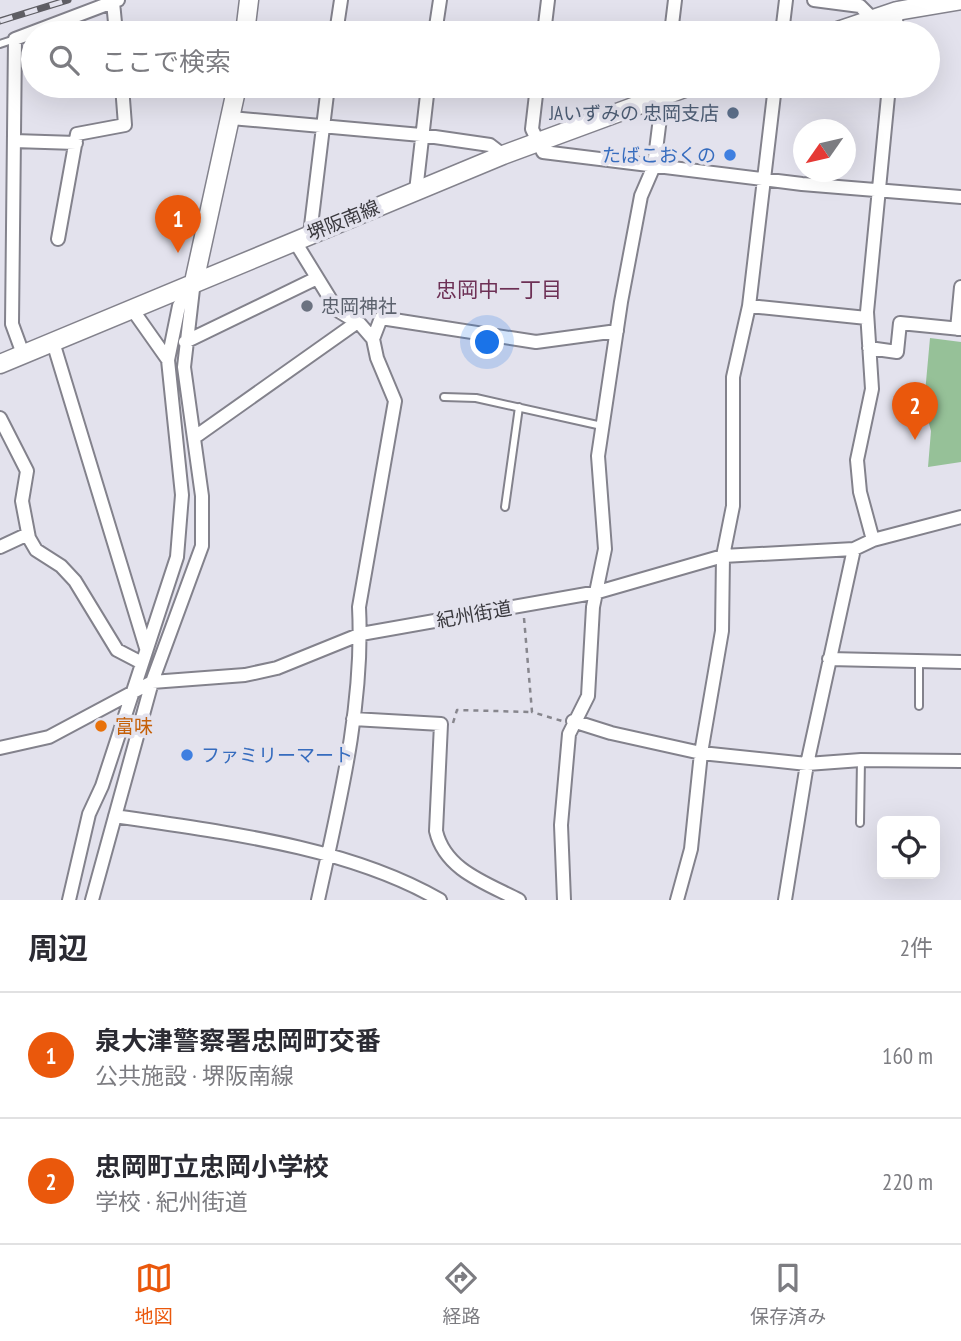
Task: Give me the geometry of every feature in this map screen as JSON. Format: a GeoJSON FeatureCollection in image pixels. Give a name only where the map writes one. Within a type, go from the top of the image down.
{"type":"FeatureCollection","features":[{"type":"Feature","properties":{"kind":"main road"},"geometry":{"type":"LineString","coordinates":[[247,21],[249,0]]}},
{"type":"Feature","properties":{"kind":"main road"},"geometry":{"type":"LineString","coordinates":[[864,21],[898,5],[961,1]]}},
{"type":"Feature","properties":{"kind":"main road"},"geometry":{"type":"LineString","coordinates":[[194,282],[235,98]]}},
{"type":"Feature","properties":{"kind":"main road","name":"堺阪南線"},"geometry":{"type":"LineString","coordinates":[[0,364],[302,237],[646,98]]}},
{"type":"Feature","properties":{"kind":"street"},"geometry":{"type":"LineString","coordinates":[[338,21],[341,0]]}},
{"type":"Feature","properties":{"kind":"street"},"geometry":{"type":"LineString","coordinates":[[437,21],[440,0]]}},
{"type":"Feature","properties":{"kind":"street"},"geometry":{"type":"LineString","coordinates":[[545,21],[548,0]]}},
{"type":"Feature","properties":{"kind":"street"},"geometry":{"type":"LineString","coordinates":[[672,21],[675,0]]}},
{"type":"Feature","properties":{"kind":"street"},"geometry":{"type":"LineString","coordinates":[[783,21],[786,0]]}},
{"type":"Feature","properties":{"kind":"street"},"geometry":{"type":"LineString","coordinates":[[814,0],[860,6],[872,18]]}},
{"type":"Feature","properties":{"kind":"street"},"geometry":{"type":"LineString","coordinates":[[63,21],[116,1],[116,21]]}},
{"type":"Feature","properties":{"kind":"street"},"geometry":{"type":"LineString","coordinates":[[21,37],[15,39],[12,324],[23,354]]}},
{"type":"Feature","properties":{"kind":"street"},"geometry":{"type":"LineString","coordinates":[[58,239],[77,134],[125,125],[123,98]]}},
{"type":"Feature","properties":{"kind":"street"},"geometry":{"type":"LineString","coordinates":[[326,98],[302,237],[317,278],[337,310],[373,338]]}},
{"type":"Feature","properties":{"kind":"street"},"geometry":{"type":"LineString","coordinates":[[416,191],[426,98]]}},
{"type":"Feature","properties":{"kind":"street"},"geometry":{"type":"LineString","coordinates":[[536,98],[533,129],[543,152],[878,191],[961,197]]}},
{"type":"Feature","properties":{"kind":"street"},"geometry":{"type":"LineString","coordinates":[[564,900],[561,825],[573,724],[588,696],[593,607],[605,549],[598,456],[641,195],[654,166],[662,98]]}},
{"type":"Feature","properties":{"kind":"street"},"geometry":{"type":"LineString","coordinates":[[677,900],[691,849],[701,753],[722,631],[723,556],[733,506],[733,377],[749,306],[774,98]]}},
{"type":"Feature","properties":{"kind":"street"},"geometry":{"type":"LineString","coordinates":[[873,540],[860,492],[858,460],[872,389],[867,318],[888,98]]}},
{"type":"Feature","properties":{"kind":"street"},"geometry":{"type":"LineString","coordinates":[[231,118],[421,135],[490,145],[503,155]]}},
{"type":"Feature","properties":{"kind":"street"},"geometry":{"type":"LineString","coordinates":[[14,141],[76,143]]}},
{"type":"Feature","properties":{"kind":"street"},"geometry":{"type":"LineString","coordinates":[[185,342],[317,278]]}},
{"type":"Feature","properties":{"kind":"street"},"geometry":{"type":"LineString","coordinates":[[92,900],[152,682],[202,545],[202,508],[195,437],[184,368],[194,282]]}},
{"type":"Feature","properties":{"kind":"street"},"geometry":{"type":"LineString","coordinates":[[69,900],[89,814],[102,786],[140,662],[177,557],[182,508],[168,360],[179,306],[194,282]]}},
{"type":"Feature","properties":{"kind":"street"},"geometry":{"type":"LineString","coordinates":[[869,348],[897,352],[900,323],[959,329],[961,287]]}},
{"type":"Feature","properties":{"kind":"street"},"geometry":{"type":"LineString","coordinates":[[749,306],[867,318]]}},
{"type":"Feature","properties":{"kind":"street"},"geometry":{"type":"LineString","coordinates":[[132,309],[168,360]]}},
{"type":"Feature","properties":{"kind":"street"},"geometry":{"type":"LineString","coordinates":[[318,900],[349,760],[360,634],[359,607],[395,401],[377,358],[373,338],[381,318],[536,342],[617,331]]}},
{"type":"Feature","properties":{"kind":"street"},"geometry":{"type":"LineString","coordinates":[[195,437],[356,323]]}},
{"type":"Feature","properties":{"kind":"street"},"geometry":{"type":"LineString","coordinates":[[53,342],[146,648]]}},
{"type":"Feature","properties":{"kind":"street"},"geometry":{"type":"LineString","coordinates":[[0,418],[27,471],[22,501],[28,534],[36,550],[61,566],[75,581],[117,650],[140,662]]}},
{"type":"Feature","properties":{"kind":"street"},"geometry":{"type":"LineString","coordinates":[[182,508],[202,508]]}},
{"type":"Feature","properties":{"kind":"street","name":"紀州街道"},"geometry":{"type":"LineString","coordinates":[[0,748],[49,737],[152,682],[245,676],[277,668],[360,634],[598,592],[723,556],[854,549],[873,540],[961,517]]}},
{"type":"Feature","properties":{"kind":"street"},"geometry":{"type":"LineString","coordinates":[[0,547],[28,534]]}},
{"type":"Feature","properties":{"kind":"street"},"geometry":{"type":"LineString","coordinates":[[785,900],[807,764],[854,549]]}},
{"type":"Feature","properties":{"kind":"street"},"geometry":{"type":"LineString","coordinates":[[177,557],[197,563]]}},
{"type":"Feature","properties":{"kind":"street"},"geometry":{"type":"LineString","coordinates":[[830,659],[961,662]]}},
{"type":"Feature","properties":{"kind":"street"},"geometry":{"type":"LineString","coordinates":[[353,719],[441,724],[436,831],[439,844],[446,856],[460,869],[519,900]]}},
{"type":"Feature","properties":{"kind":"street"},"geometry":{"type":"LineString","coordinates":[[573,724],[701,753],[807,764],[861,760],[961,761]]}},
{"type":"Feature","properties":{"kind":"street"},"geometry":{"type":"LineString","coordinates":[[102,786],[121,792]]}},
{"type":"Feature","properties":{"kind":"street"},"geometry":{"type":"LineString","coordinates":[[115,816],[328,853],[381,871],[440,900]]}},
{"type":"Feature","properties":{"kind":"street"},"geometry":{"type":"LineString","coordinates":[[85,838],[107,844]]}},
{"type":"Feature","properties":{"kind":"lane"},"geometry":{"type":"LineString","coordinates":[[0,44],[15,39]]}},
{"type":"Feature","properties":{"kind":"lane"},"geometry":{"type":"LineString","coordinates":[[444,397],[476,398],[602,426]]}},
{"type":"Feature","properties":{"kind":"lane"},"geometry":{"type":"LineString","coordinates":[[505,507],[519,407]]}},
{"type":"Feature","properties":{"kind":"lane"},"geometry":{"type":"LineString","coordinates":[[919,661],[919,706]]}},
{"type":"Feature","properties":{"kind":"lane"},"geometry":{"type":"LineString","coordinates":[[860,823],[861,760]]}},
{"type":"Feature","properties":{"kind":"path"},"geometry":{"type":"LineString","coordinates":[[522,606],[532,712]]}},
{"type":"Feature","properties":{"kind":"path"},"geometry":{"type":"LineString","coordinates":[[441,724],[453,724],[457,710],[532,712],[573,724]]}},
{"type":"Feature","properties":{"kind":"green space"},"geometry":{"type":"Polygon","coordinates":[[[930,338],[961,342],[961,462],[928,467],[931,431],[924,404],[930,338]]]}},
{"type":"Feature","properties":{"kind":"railway"},"geometry":{"type":"LineString","coordinates":[[0,21],[68,0]]}},
{"type":"Feature","properties":{"kind":"place","name":"JAいずみの 忠岡支店"},"geometry":{"type":"Point","coordinates":[733,113]}},
{"type":"Feature","properties":{"kind":"place","name":"たばこおくの"},"geometry":{"type":"Point","coordinates":[730,155]}},
{"type":"Feature","properties":{"kind":"place","name":"泉大津警察署忠岡町交番"},"geometry":{"type":"Point","coordinates":[178,253]}},
{"type":"Feature","properties":{"kind":"place","name":"忠岡神社"},"geometry":{"type":"Point","coordinates":[307,306]}},
{"type":"Feature","properties":{"kind":"place","name":"忠岡町立忠岡小学校"},"geometry":{"type":"Point","coordinates":[915,440]}},
{"type":"Feature","properties":{"kind":"place","name":"富味"},"geometry":{"type":"Point","coordinates":[101,726]}},
{"type":"Feature","properties":{"kind":"place","name":"ファミリーマート"},"geometry":{"type":"Point","coordinates":[187,755]}},
{"type":"Feature","properties":{"kind":"district","name":"忠岡中一丁目"},"geometry":{"type":"Point","coordinates":[499,289]}}]}
